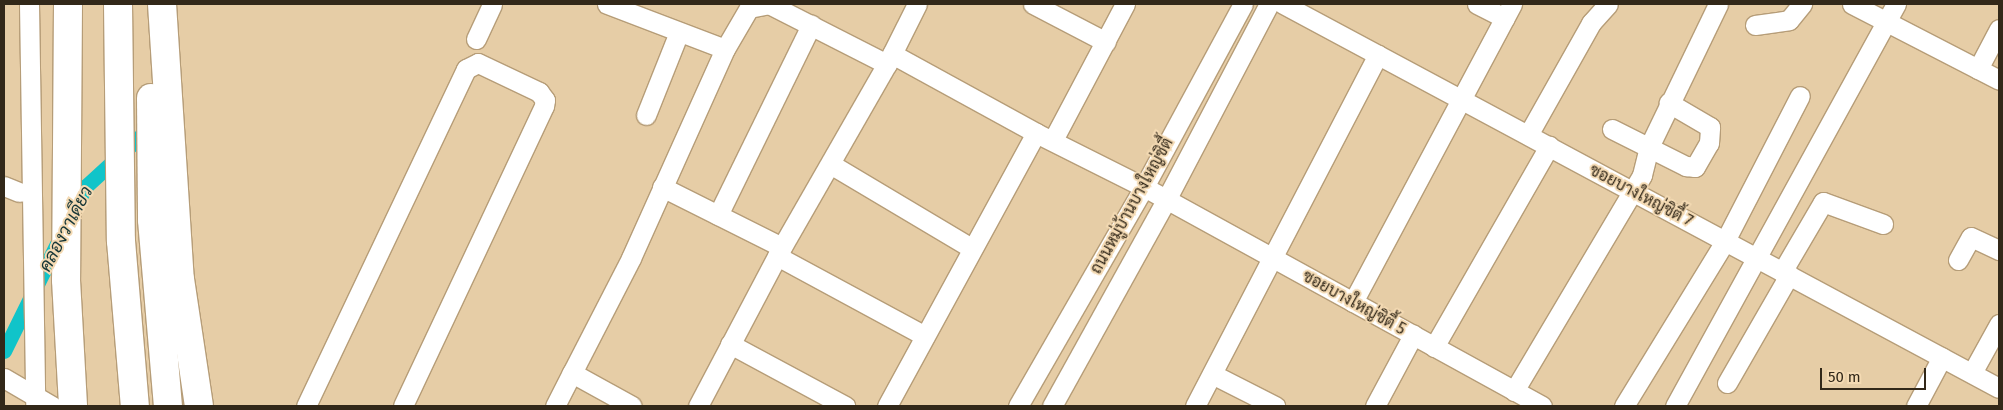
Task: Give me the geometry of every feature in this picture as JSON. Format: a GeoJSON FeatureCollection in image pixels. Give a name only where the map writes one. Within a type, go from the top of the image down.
{"type":"FeatureCollection","features":[{"type":"Feature","properties":{"kind":"highway"},"geometry":{"type":"LineString","coordinates":[[68,4],[66,280],[73,406]]}},
{"type":"Feature","properties":{"kind":"highway"},"geometry":{"type":"LineString","coordinates":[[118,4],[122,251],[134,406]]}},
{"type":"Feature","properties":{"kind":"highway"},"geometry":{"type":"LineString","coordinates":[[155,4],[150,128],[152,220],[168,406]]}},
{"type":"Feature","properties":{"kind":"highway"},"geometry":{"type":"LineString","coordinates":[[162,4],[180,279],[199,406]]}},
{"type":"Feature","properties":{"kind":"street"},"geometry":{"type":"LineString","coordinates":[[29,4],[34,401]]}},
{"type":"Feature","properties":{"kind":"street"},"geometry":{"type":"LineString","coordinates":[[476,39],[492,4]]}},
{"type":"Feature","properties":{"kind":"street"},"geometry":{"type":"LineString","coordinates":[[607,4],[638,9],[679,32],[725,49]]}},
{"type":"Feature","properties":{"kind":"street","name":"ซอยบางใหญ่ซิตี้ 5"},"geometry":{"type":"LineString","coordinates":[[555,406],[631,258],[742,15],[758,5],[769,4],[811,25],[890,59],[1144,187],[1542,406]]}},
{"type":"Feature","properties":{"kind":"street"},"geometry":{"type":"LineString","coordinates":[[698,406],[780,251],[832,165],[890,59],[917,4]]}},
{"type":"Feature","properties":{"kind":"street"},"geometry":{"type":"LineString","coordinates":[[1033,4],[1106,42]]}},
{"type":"Feature","properties":{"kind":"street"},"geometry":{"type":"LineString","coordinates":[[887,406],[971,248],[1106,42],[1125,4]]}},
{"type":"Feature","properties":{"kind":"street"},"geometry":{"type":"LineString","coordinates":[[1242,4],[1265,10]]}},
{"type":"Feature","properties":{"kind":"street","name":"ถนนหมู่บ้านบางใหญ่ซิตี้"},"geometry":{"type":"LineString","coordinates":[[1018,406],[1144,187],[1242,4]]}},
{"type":"Feature","properties":{"kind":"street","name":"ซอยบางใหญ่ซิตี้ 7"},"geometry":{"type":"LineString","coordinates":[[1283,4],[1999,388]]}},
{"type":"Feature","properties":{"kind":"street"},"geometry":{"type":"LineString","coordinates":[[1353,302],[1509,11],[1477,4]]}},
{"type":"Feature","properties":{"kind":"street"},"geometry":{"type":"LineString","coordinates":[[1528,135],[1591,23],[1608,4]]}},
{"type":"Feature","properties":{"kind":"street"},"geometry":{"type":"LineString","coordinates":[[1514,391],[1646,166],[1649,147],[1718,4]]}},
{"type":"Feature","properties":{"kind":"street"},"geometry":{"type":"LineString","coordinates":[[1755,25],[1789,20],[1802,4]]}},
{"type":"Feature","properties":{"kind":"street"},"geometry":{"type":"LineString","coordinates":[[1852,4],[1999,80]]}},
{"type":"Feature","properties":{"kind":"street"},"geometry":{"type":"LineString","coordinates":[[1675,406],[1896,4]]}},
{"type":"Feature","properties":{"kind":"street","name":"ถนนหมู่บ้านบางใหญ่ซิตี้"},"geometry":{"type":"LineString","coordinates":[[1058,404],[1265,10]]}},
{"type":"Feature","properties":{"kind":"street"},"geometry":{"type":"LineString","coordinates":[[718,215],[811,25]]}},
{"type":"Feature","properties":{"kind":"street"},"geometry":{"type":"LineString","coordinates":[[1978,69],[1999,29]]}},
{"type":"Feature","properties":{"kind":"street"},"geometry":{"type":"LineString","coordinates":[[646,115],[679,32]]}},
{"type":"Feature","properties":{"kind":"street"},"geometry":{"type":"LineString","coordinates":[[1195,406],[1274,259],[1378,55]]}},
{"type":"Feature","properties":{"kind":"street"},"geometry":{"type":"LineString","coordinates":[[306,406],[466,69],[478,63],[539,92],[545,100],[544,106],[403,406]]}},
{"type":"Feature","properties":{"kind":"street"},"geometry":{"type":"LineString","coordinates":[[1624,406],[1725,241],[1800,96]]}},
{"type":"Feature","properties":{"kind":"street"},"geometry":{"type":"LineString","coordinates":[[1612,129],[1691,168],[1695,167],[1709,143],[1710,127],[1669,103]]}},
{"type":"Feature","properties":{"kind":"street"},"geometry":{"type":"LineString","coordinates":[[1434,347],[1548,146]]}},
{"type":"Feature","properties":{"kind":"street"},"geometry":{"type":"LineString","coordinates":[[832,165],[971,248]]}},
{"type":"Feature","properties":{"kind":"street"},"geometry":{"type":"LineString","coordinates":[[662,187],[718,215],[925,336]]}},
{"type":"Feature","properties":{"kind":"street"},"geometry":{"type":"LineString","coordinates":[[1727,383],[1823,202],[1883,224]]}},
{"type":"Feature","properties":{"kind":"street"},"geometry":{"type":"LineString","coordinates":[[1958,260],[1971,237],[1999,250]]}},
{"type":"Feature","properties":{"kind":"street"},"geometry":{"type":"LineString","coordinates":[[1972,373],[1999,324]]}},
{"type":"Feature","properties":{"kind":"street"},"geometry":{"type":"LineString","coordinates":[[1375,406],[1413,335]]}},
{"type":"Feature","properties":{"kind":"street"},"geometry":{"type":"LineString","coordinates":[[730,344],[845,406]]}},
{"type":"Feature","properties":{"kind":"street"},"geometry":{"type":"LineString","coordinates":[[1916,406],[1942,357]]}},
{"type":"Feature","properties":{"kind":"street"},"geometry":{"type":"LineString","coordinates":[[572,373],[632,406]]}},
{"type":"Feature","properties":{"kind":"street"},"geometry":{"type":"LineString","coordinates":[[1212,374],[1276,406]]}},
{"type":"Feature","properties":{"kind":"street"},"geometry":{"type":"LineString","coordinates":[[4,379],[34,401],[52,406]]}},
{"type":"Feature","properties":{"kind":"street"},"geometry":{"type":"LineString","coordinates":[[1028,387],[1058,404]]}},
{"type":"Feature","properties":{"kind":"waterway","name":"คลองวาเดียว"},"geometry":{"type":"LineString","coordinates":[[4,351],[85,187],[142,135],[145,122]]}}]}
